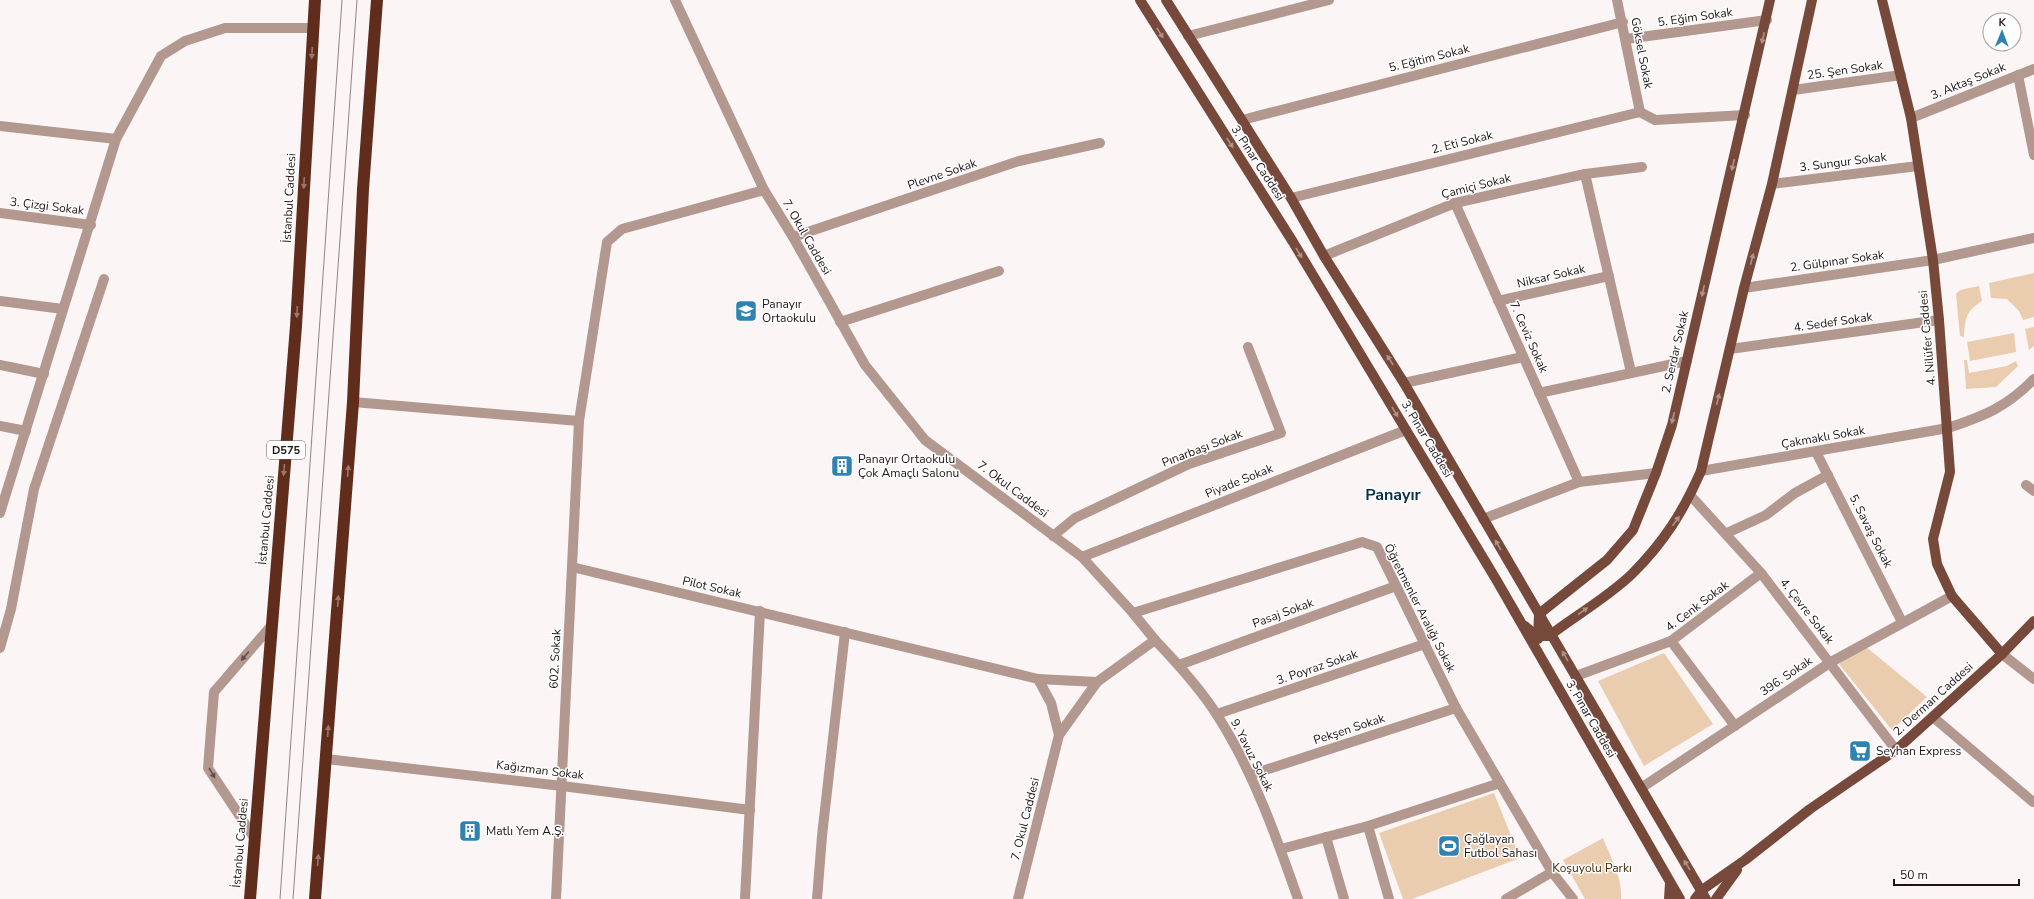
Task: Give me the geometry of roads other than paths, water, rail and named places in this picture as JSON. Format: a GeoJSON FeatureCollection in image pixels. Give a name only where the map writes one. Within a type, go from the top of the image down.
{"type":"FeatureCollection","features":[{"type":"Feature","properties":{"kind":"highway","name":"İstanbul Caddesi"},"geometry":{"type":"LineString","coordinates":[[250,899],[296,326],[315,0]]}},
{"type":"Feature","properties":{"kind":"highway"},"geometry":{"type":"LineString","coordinates":[[315,899],[353,402],[364,189],[377,0]]}},
{"type":"Feature","properties":{"kind":"main road","name":"3. Pınar Caddesi"},"geometry":{"type":"LineString","coordinates":[[1140,0],[1293,242],[1406,430],[1496,581],[1680,899]]}},
{"type":"Feature","properties":{"kind":"main road"},"geometry":{"type":"LineString","coordinates":[[1166,0],[1291,198],[1324,256],[1404,384],[1704,895]]}},
{"type":"Feature","properties":{"kind":"main road","name":"2. Serdar Sokak"},"geometry":{"type":"LineString","coordinates":[[1539,614],[1607,560],[1633,530],[1656,473],[1672,425],[1767,20],[1770,0]]}},
{"type":"Feature","properties":{"kind":"main road"},"geometry":{"type":"LineString","coordinates":[[1496,581],[1526,627],[1537,636],[1549,636],[1631,575],[1662,540],[1680,515],[1701,471],[1744,288],[1772,184],[1812,0]]}},
{"type":"Feature","properties":{"kind":"main road","name":"4. Nilüfer Caddesi"},"geometry":{"type":"LineString","coordinates":[[1882,0],[1911,118],[1933,260],[1939,320],[1950,472],[1934,539],[1937,564],[1952,596],[2002,654]]}},
{"type":"Feature","properties":{"kind":"main road"},"geometry":{"type":"LineString","coordinates":[[1539,614],[1537,636],[1546,667]]}},
{"type":"Feature","properties":{"kind":"main road","name":"2. Derman Caddesi"},"geometry":{"type":"LineString","coordinates":[[1745,860],[1810,809],[1896,750],[2002,654],[2034,621]]}},
{"type":"Feature","properties":{"kind":"main road"},"geometry":{"type":"LineString","coordinates":[[1695,899],[1704,895],[1745,860]]}},
{"type":"Feature","properties":{"kind":"main road"},"geometry":{"type":"LineString","coordinates":[[1716,899],[1720,891],[1745,860]]}},
{"type":"Feature","properties":{"kind":"main road"},"geometry":{"type":"LineString","coordinates":[[1669,899],[1670,883]]}},
{"type":"Feature","properties":{"kind":"street","name":"7. Okul Caddesi"},"geometry":{"type":"LineString","coordinates":[[675,0],[764,190],[793,237],[865,365],[925,440],[1082,557],[1133,613],[1155,640],[1097,682],[1059,735],[1018,899]]}},
{"type":"Feature","properties":{"kind":"street"},"geometry":{"type":"LineString","coordinates":[[1188,36],[1329,0]]}},
{"type":"Feature","properties":{"kind":"street","name":"Göksel Sokak"},"geometry":{"type":"LineString","coordinates":[[1618,0],[1640,112]]}},
{"type":"Feature","properties":{"kind":"street","name":"5. Eğim Sokak"},"geometry":{"type":"LineString","coordinates":[[1626,39],[1767,20]]}},
{"type":"Feature","properties":{"kind":"street","name":"5. Eğitim Sokak"},"geometry":{"type":"LineString","coordinates":[[1242,120],[1623,22]]}},
{"type":"Feature","properties":{"kind":"street"},"geometry":{"type":"LineString","coordinates":[[1,510],[91,225],[116,139],[161,56],[185,41],[224,28],[313,28]]}},
{"type":"Feature","properties":{"kind":"street","name":"3. Aktaş Sokak"},"geometry":{"type":"LineString","coordinates":[[1911,118],[2034,69]]}},
{"type":"Feature","properties":{"kind":"street","name":"25. Şen Sokak"},"geometry":{"type":"LineString","coordinates":[[1793,90],[1901,75]]}},
{"type":"Feature","properties":{"kind":"street"},"geometry":{"type":"LineString","coordinates":[[2018,75],[2034,155]]}},
{"type":"Feature","properties":{"kind":"street"},"geometry":{"type":"LineString","coordinates":[[1640,112],[1655,120],[1745,115]]}},
{"type":"Feature","properties":{"kind":"street","name":"2. Eti Sokak"},"geometry":{"type":"LineString","coordinates":[[1291,198],[1640,112]]}},
{"type":"Feature","properties":{"kind":"street"},"geometry":{"type":"LineString","coordinates":[[0,126],[116,139]]}},
{"type":"Feature","properties":{"kind":"street","name":"Plevne Sokak"},"geometry":{"type":"LineString","coordinates":[[793,237],[1019,161],[1100,142]]}},
{"type":"Feature","properties":{"kind":"street","name":"3. Sungur Sokak"},"geometry":{"type":"LineString","coordinates":[[1772,184],[1918,166]]}},
{"type":"Feature","properties":{"kind":"street","name":"Çamiçi Sokak"},"geometry":{"type":"LineString","coordinates":[[1324,256],[1455,203],[1585,174],[1642,167]]}},
{"type":"Feature","properties":{"kind":"street"},"geometry":{"type":"LineString","coordinates":[[1585,174],[1631,372]]}},
{"type":"Feature","properties":{"kind":"street","name":"602. Sokak"},"geometry":{"type":"LineString","coordinates":[[556,899],[579,421],[607,242],[622,229],[764,190]]}},
{"type":"Feature","properties":{"kind":"street","name":"7. Ceviz Sokak"},"geometry":{"type":"LineString","coordinates":[[1455,203],[1579,482]]}},
{"type":"Feature","properties":{"kind":"street","name":"3. Çizgi Sokak"},"geometry":{"type":"LineString","coordinates":[[0,213],[91,225]]}},
{"type":"Feature","properties":{"kind":"street","name":"2. Gülpınar Sokak"},"geometry":{"type":"LineString","coordinates":[[1744,288],[1933,260],[2034,238]]}},
{"type":"Feature","properties":{"kind":"street"},"geometry":{"type":"LineString","coordinates":[[840,322],[999,271]]}},
{"type":"Feature","properties":{"kind":"street","name":"Niksar Sokak"},"geometry":{"type":"LineString","coordinates":[[1498,301],[1609,276]]}},
{"type":"Feature","properties":{"kind":"street"},"geometry":{"type":"LineString","coordinates":[[0,648],[11,610],[34,489],[104,279]]}},
{"type":"Feature","properties":{"kind":"street"},"geometry":{"type":"LineString","coordinates":[[0,301],[64,309]]}},
{"type":"Feature","properties":{"kind":"street","name":"4. Sedef Sokak"},"geometry":{"type":"LineString","coordinates":[[1730,349],[1939,320]]}},
{"type":"Feature","properties":{"kind":"street","name":"Pınarbaşı Sokak"},"geometry":{"type":"LineString","coordinates":[[1053,536],[1081,515],[1190,464],[1281,432],[1248,347]]}},
{"type":"Feature","properties":{"kind":"street"},"geometry":{"type":"LineString","coordinates":[[1404,384],[1523,357]]}},
{"type":"Feature","properties":{"kind":"street"},"geometry":{"type":"LineString","coordinates":[[1539,393],[1687,361]]}},
{"type":"Feature","properties":{"kind":"street"},"geometry":{"type":"LineString","coordinates":[[0,365],[44,374]]}},
{"type":"Feature","properties":{"kind":"street","name":"Çakmaklı Sokak"},"geometry":{"type":"LineString","coordinates":[[1701,471],[1948,428],[1983,417],[2013,399],[2032,385]]}},
{"type":"Feature","properties":{"kind":"street"},"geometry":{"type":"LineString","coordinates":[[353,402],[579,421]]}},
{"type":"Feature","properties":{"kind":"street"},"geometry":{"type":"LineString","coordinates":[[0,426],[26,431]]}},
{"type":"Feature","properties":{"kind":"street","name":"Piyade Sokak"},"geometry":{"type":"LineString","coordinates":[[1082,557],[1406,430]]}},
{"type":"Feature","properties":{"kind":"street","name":"5. Savaş Sokak"},"geometry":{"type":"LineString","coordinates":[[1816,452],[1902,622]]}},
{"type":"Feature","properties":{"kind":"street"},"geometry":{"type":"LineString","coordinates":[[1483,519],[1579,482],[1656,473]]}},
{"type":"Feature","properties":{"kind":"street"},"geometry":{"type":"LineString","coordinates":[[1726,533],[1766,516],[1795,493],[1828,475]]}},
{"type":"Feature","properties":{"kind":"street","name":"4. Çevre Sokak"},"geometry":{"type":"LineString","coordinates":[[1690,494],[1762,573],[1831,662],[1896,750]]}},
{"type":"Feature","properties":{"kind":"street","name":"Öğretmenler Aralığı Sokak"},"geometry":{"type":"LineString","coordinates":[[1133,613],[1362,542],[1377,547],[1456,708],[1552,872],[1573,899]]}},
{"type":"Feature","properties":{"kind":"street","name":"Pilot Sokak"},"geometry":{"type":"LineString","coordinates":[[572,567],[1038,679],[1097,682]]}},
{"type":"Feature","properties":{"kind":"street","name":"4. Cenk Sokak"},"geometry":{"type":"LineString","coordinates":[[1576,676],[1671,642],[1762,573]]}},
{"type":"Feature","properties":{"kind":"street","name":"Pasaj Sokak"},"geometry":{"type":"LineString","coordinates":[[1179,665],[1396,586]]}},
{"type":"Feature","properties":{"kind":"street","name":"396. Sokak"},"geometry":{"type":"LineString","coordinates":[[1641,788],[1831,662],[1952,596]]}},
{"type":"Feature","properties":{"kind":"street"},"geometry":{"type":"LineString","coordinates":[[745,899],[760,612]]}},
{"type":"Feature","properties":{"kind":"street"},"geometry":{"type":"LineString","coordinates":[[255,839],[208,768],[214,692],[271,626]]}},
{"type":"Feature","properties":{"kind":"street"},"geometry":{"type":"LineString","coordinates":[[817,899],[822,836],[845,632]]}},
{"type":"Feature","properties":{"kind":"street","name":"9. Yavuz Sokak"},"geometry":{"type":"LineString","coordinates":[[1155,640],[1179,665],[1217,714],[1250,775],[1281,849],[1298,899]]}},
{"type":"Feature","properties":{"kind":"street"},"geometry":{"type":"LineString","coordinates":[[1671,642],[1735,726]]}},
{"type":"Feature","properties":{"kind":"street","name":"3. Poyraz Sokak"},"geometry":{"type":"LineString","coordinates":[[1217,714],[1425,644]]}},
{"type":"Feature","properties":{"kind":"street"},"geometry":{"type":"LineString","coordinates":[[2002,654],[2034,679]]}},
{"type":"Feature","properties":{"kind":"street"},"geometry":{"type":"LineString","coordinates":[[1038,679],[1051,703],[1059,735]]}},
{"type":"Feature","properties":{"kind":"street","name":"Pekşen Sokak"},"geometry":{"type":"LineString","coordinates":[[1250,775],[1456,708]]}},
{"type":"Feature","properties":{"kind":"street"},"geometry":{"type":"LineString","coordinates":[[1933,717],[2033,802]]}},
{"type":"Feature","properties":{"kind":"street","name":"Kağızman Sokak"},"geometry":{"type":"LineString","coordinates":[[326,760],[562,786],[750,810]]}},
{"type":"Feature","properties":{"kind":"street"},"geometry":{"type":"LineString","coordinates":[[1281,849],[1368,826],[1500,783]]}},
{"type":"Feature","properties":{"kind":"street"},"geometry":{"type":"LineString","coordinates":[[1368,826],[1389,899]]}},
{"type":"Feature","properties":{"kind":"street"},"geometry":{"type":"LineString","coordinates":[[1326,837],[1344,899]]}},
{"type":"Feature","properties":{"kind":"street"},"geometry":{"type":"LineString","coordinates":[[1506,899],[1552,872]]}},
{"type":"Feature","properties":{"kind":"tram line"},"geometry":{"type":"LineString","coordinates":[[280,899],[342,0]]}},
{"type":"Feature","properties":{"kind":"tram line"},"geometry":{"type":"LineString","coordinates":[[293,899],[357,0]]}},
{"type":"Feature","properties":{"kind":"place","name":"Panayır Ortaokulu"},"geometry":{"type":"Point","coordinates":[746,311]}},
{"type":"Feature","properties":{"kind":"place","name":"Panayır Ortaokulu Çok Amaçlı Salonu"},"geometry":{"type":"Point","coordinates":[842,466]}},
{"type":"Feature","properties":{"kind":"place","name":"Seyhan Express"},"geometry":{"type":"Point","coordinates":[1860,751]}},
{"type":"Feature","properties":{"kind":"place","name":"Matlı Yem A.Ş."},"geometry":{"type":"Point","coordinates":[470,831]}},
{"type":"Feature","properties":{"kind":"place","name":"Çağlayan Futbol Sahası"},"geometry":{"type":"Point","coordinates":[1449,846]}},
{"type":"Feature","properties":{"kind":"district","name":"Panayır"},"geometry":{"type":"Point","coordinates":[1393,495]}},
{"type":"Feature","properties":{"kind":"park label","name":"Koşuyolu Parkı"},"geometry":{"type":"Point","coordinates":[1592,868]}}]}
